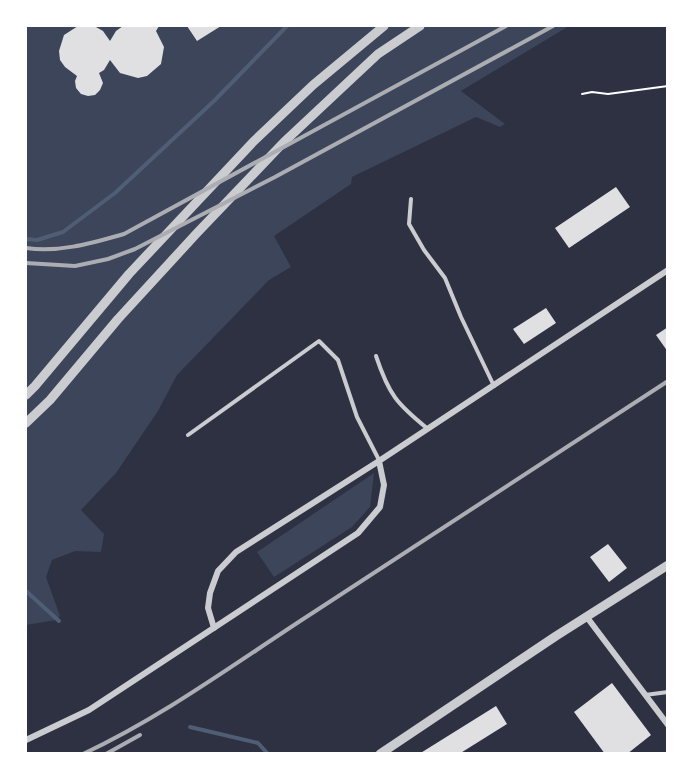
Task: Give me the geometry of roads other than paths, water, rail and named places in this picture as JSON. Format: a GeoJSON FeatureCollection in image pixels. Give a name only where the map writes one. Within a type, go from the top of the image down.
{"type":"FeatureCollection","features":[{"type":"Feature","properties":{"kind":"street"},"geometry":{"type":"LineString","coordinates":[[26,395],[129,274],[253,142],[313,85],[384,26]]}},
{"type":"Feature","properties":{"kind":"street"},"geometry":{"type":"LineString","coordinates":[[26,423],[50,400],[118,319],[196,233],[284,142],[378,54],[420,26]]}},
{"type":"Feature","properties":{"kind":"street"},"geometry":{"type":"LineString","coordinates":[[214,628],[208,608],[210,593],[218,571],[236,552],[429,430],[668,270]]}},
{"type":"Feature","properties":{"kind":"street"},"geometry":{"type":"LineString","coordinates":[[27,739],[89,710],[358,533],[380,507],[384,486],[379,461]]}},
{"type":"Feature","properties":{"kind":"street"},"geometry":{"type":"LineString","coordinates":[[380,753],[586,616],[668,565]]}},
{"type":"Feature","properties":{"kind":"street"},"geometry":{"type":"LineString","coordinates":[[586,616],[668,724]]}},
{"type":"Feature","properties":{"kind":"lane"},"geometry":{"type":"LineString","coordinates":[[411,199],[409,224],[424,250],[445,278],[494,386]]}},
{"type":"Feature","properties":{"kind":"lane"},"geometry":{"type":"LineString","coordinates":[[188,435],[319,341],[338,360],[357,417],[379,461]]}},
{"type":"Feature","properties":{"kind":"lane"},"geometry":{"type":"LineString","coordinates":[[376,356],[385,383],[401,408],[429,430]]}},
{"type":"Feature","properties":{"kind":"lane"},"geometry":{"type":"LineString","coordinates":[[645,695],[668,692]]}},
{"type":"Feature","properties":{"kind":"waterway"},"geometry":{"type":"LineString","coordinates":[[26,239],[37,240],[63,232],[115,193],[214,101],[287,26]]}},
{"type":"Feature","properties":{"kind":"waterway"},"geometry":{"type":"LineString","coordinates":[[26,591],[59,621]]}},
{"type":"Feature","properties":{"kind":"waterway"},"geometry":{"type":"LineString","coordinates":[[190,727],[258,743],[268,754]]}},
{"type":"Feature","properties":{"kind":"railway"},"geometry":{"type":"LineString","coordinates":[[26,248],[63,248],[124,234],[506,26]]}},
{"type":"Feature","properties":{"kind":"railway"},"geometry":{"type":"LineString","coordinates":[[26,263],[75,266],[108,259],[135,249],[275,177],[553,26]]}},
{"type":"Feature","properties":{"kind":"railway"},"geometry":{"type":"LineString","coordinates":[[83,754],[114,739],[201,687],[668,381]]}},
{"type":"Feature","properties":{"kind":"railway"},"geometry":{"type":"LineString","coordinates":[[106,754],[140,735]]}}]}
